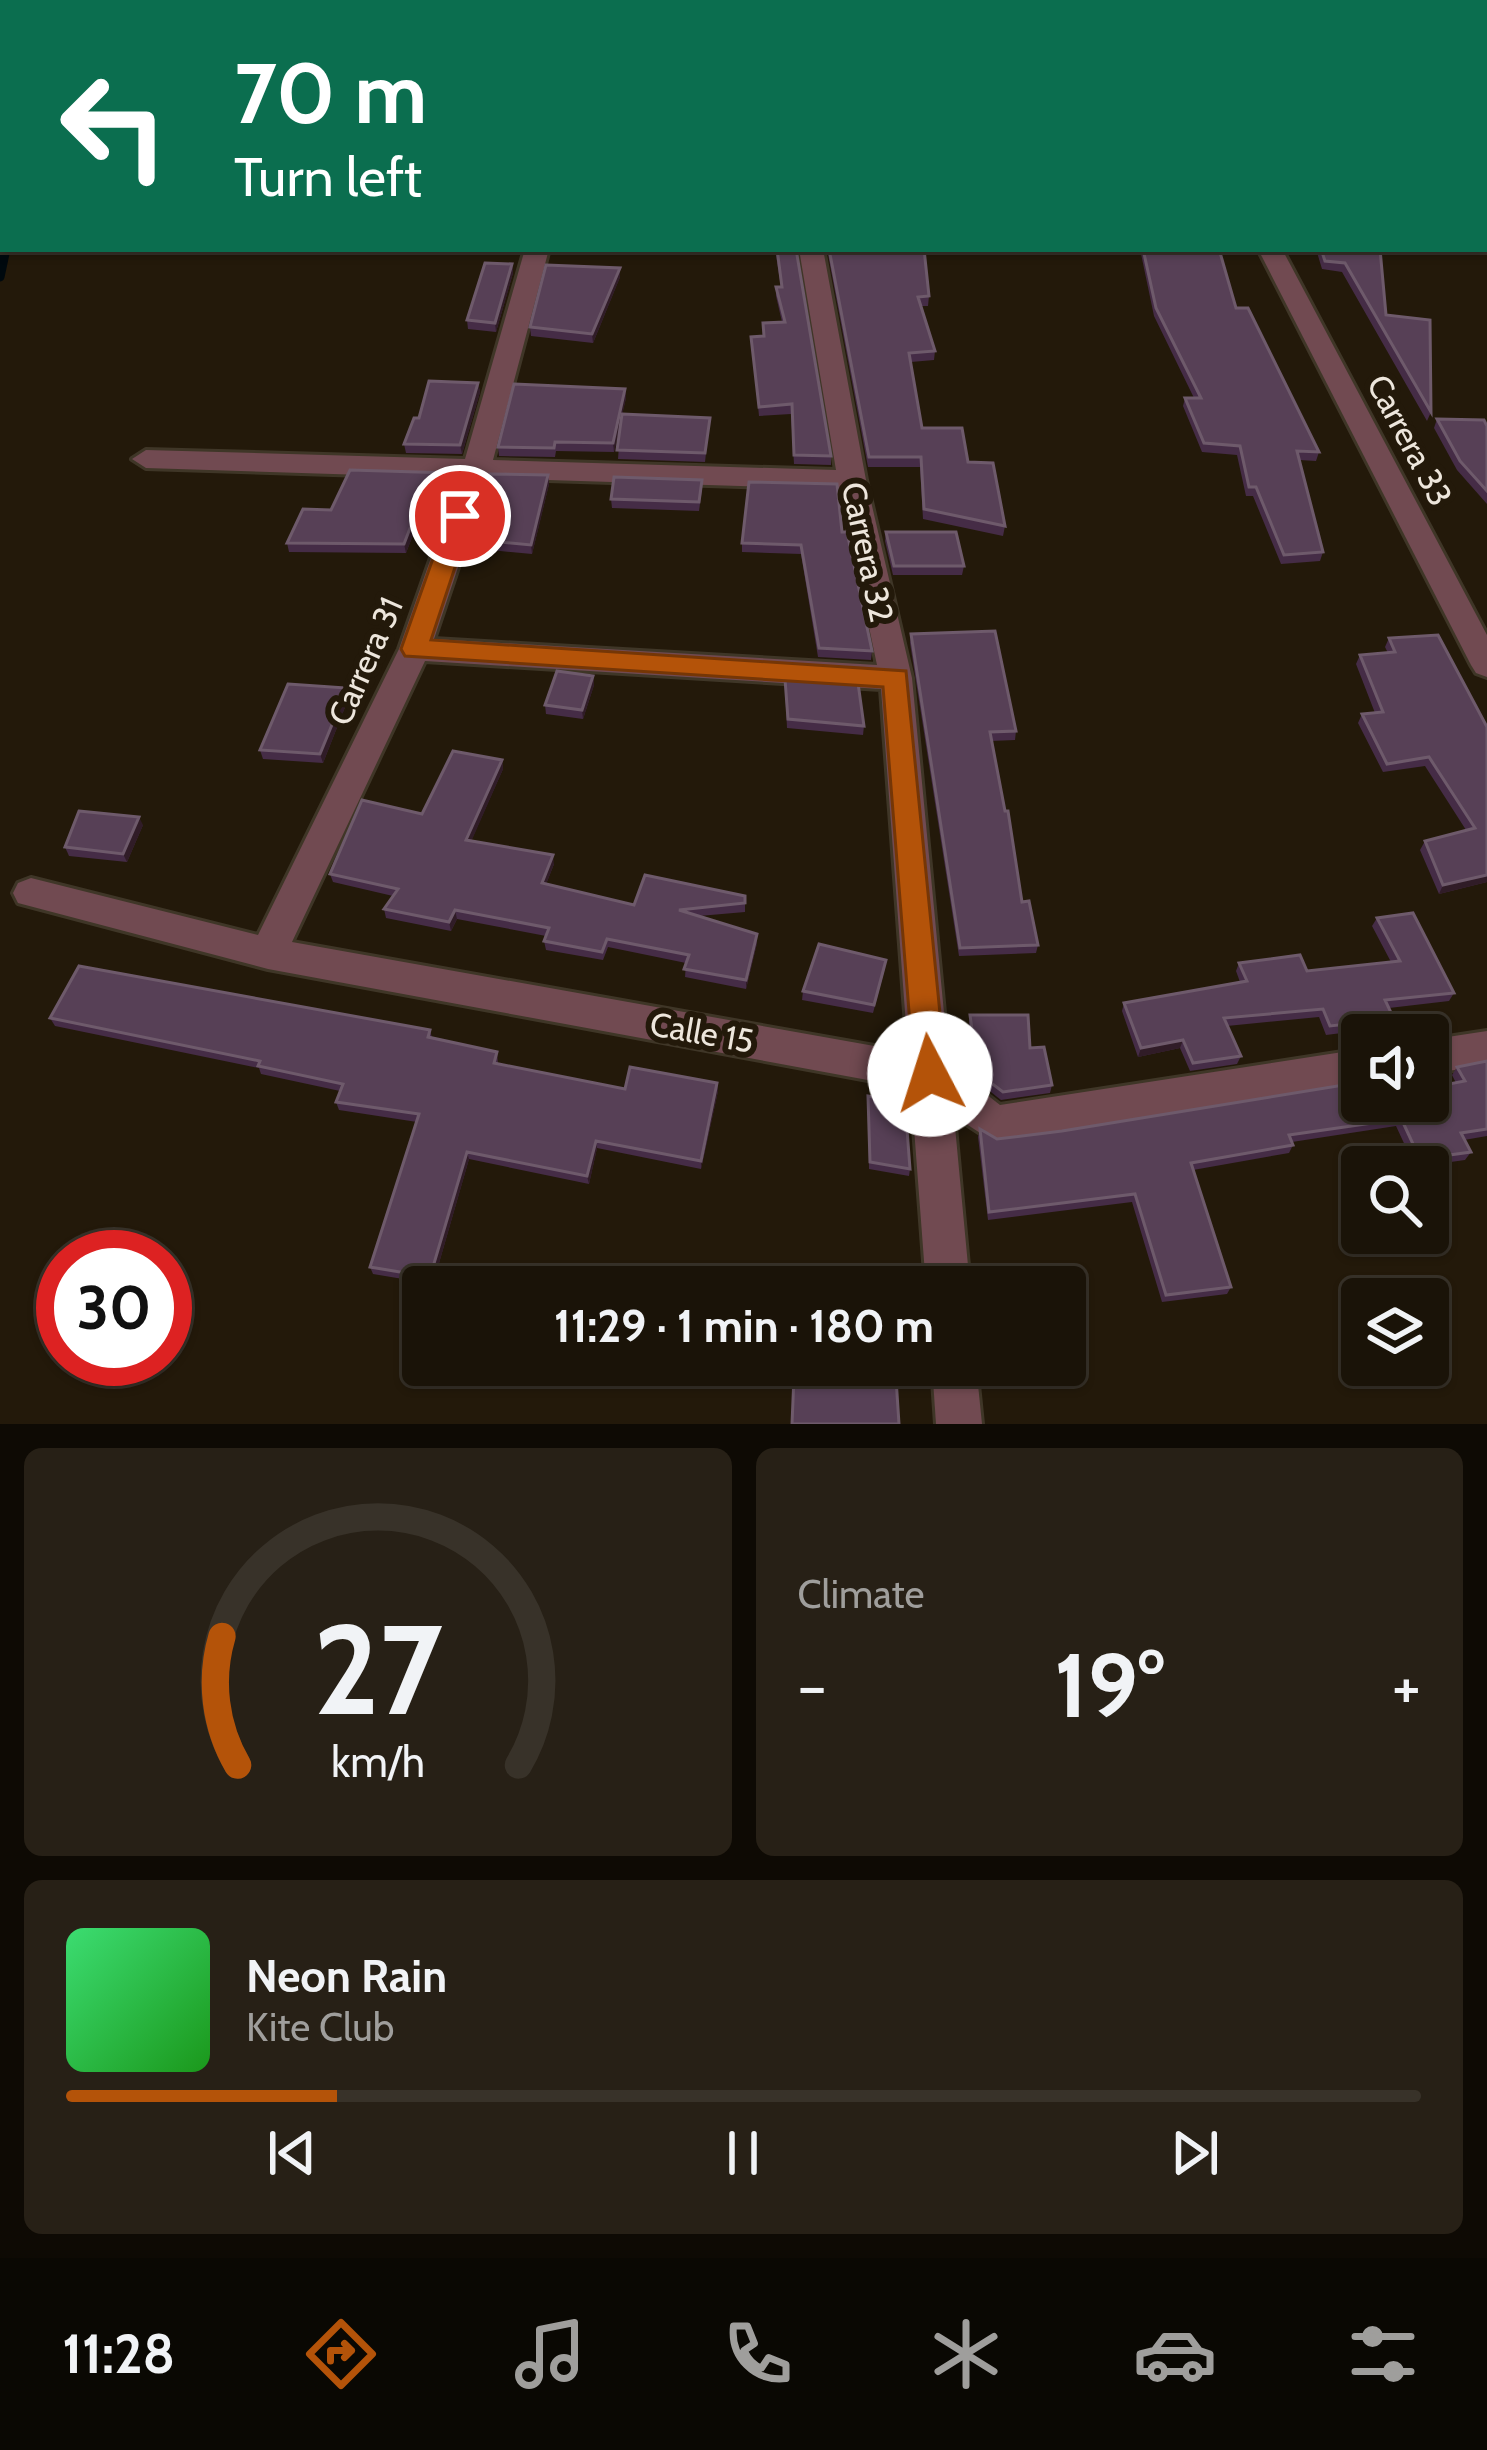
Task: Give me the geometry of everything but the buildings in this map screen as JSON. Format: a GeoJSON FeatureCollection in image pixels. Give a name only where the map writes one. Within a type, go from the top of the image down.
{"type":"FeatureCollection","features":[{"type":"Feature","properties":{"kind":"street","name":"Carrera 31"},"geometry":{"type":"LineString","coordinates":[[268,952],[415,649],[476,471],[537,252]]}},
{"type":"Feature","properties":{"kind":"street","name":"Carrera 32"},"geometry":{"type":"LineString","coordinates":[[812,252],[852,480],[896,678],[946,1266]]}},
{"type":"Feature","properties":{"kind":"street","name":"Carrera 33"},"geometry":{"type":"LineString","coordinates":[[1272,252],[1487,665]]}},
{"type":"Feature","properties":{"kind":"street"},"geometry":{"type":"LineString","coordinates":[[146,459],[852,480]]}},
{"type":"Feature","properties":{"kind":"street"},"geometry":{"type":"LineString","coordinates":[[415,649],[896,678]]}},
{"type":"Feature","properties":{"kind":"street","name":"Calle 15"},"geometry":{"type":"LineString","coordinates":[[32,893],[268,952],[930,1074],[994,1124],[1341,1070]]}},
{"type":"Feature","properties":{"kind":"street"},"geometry":{"type":"LineString","coordinates":[[1449,1054],[1487,1048]]}},
{"type":"Feature","properties":{"kind":"street"},"geometry":{"type":"LineString","coordinates":[[956,1386],[959,1424]]}},
{"type":"Feature","properties":{"kind":"waterway"},"geometry":{"type":"LineString","coordinates":[[0,277],[5,252]]}},
{"type":"Feature","properties":{"kind":"route"},"geometry":{"type":"LineString","coordinates":[[460,516],[415,649],[896,678],[930,1074]]}}]}
